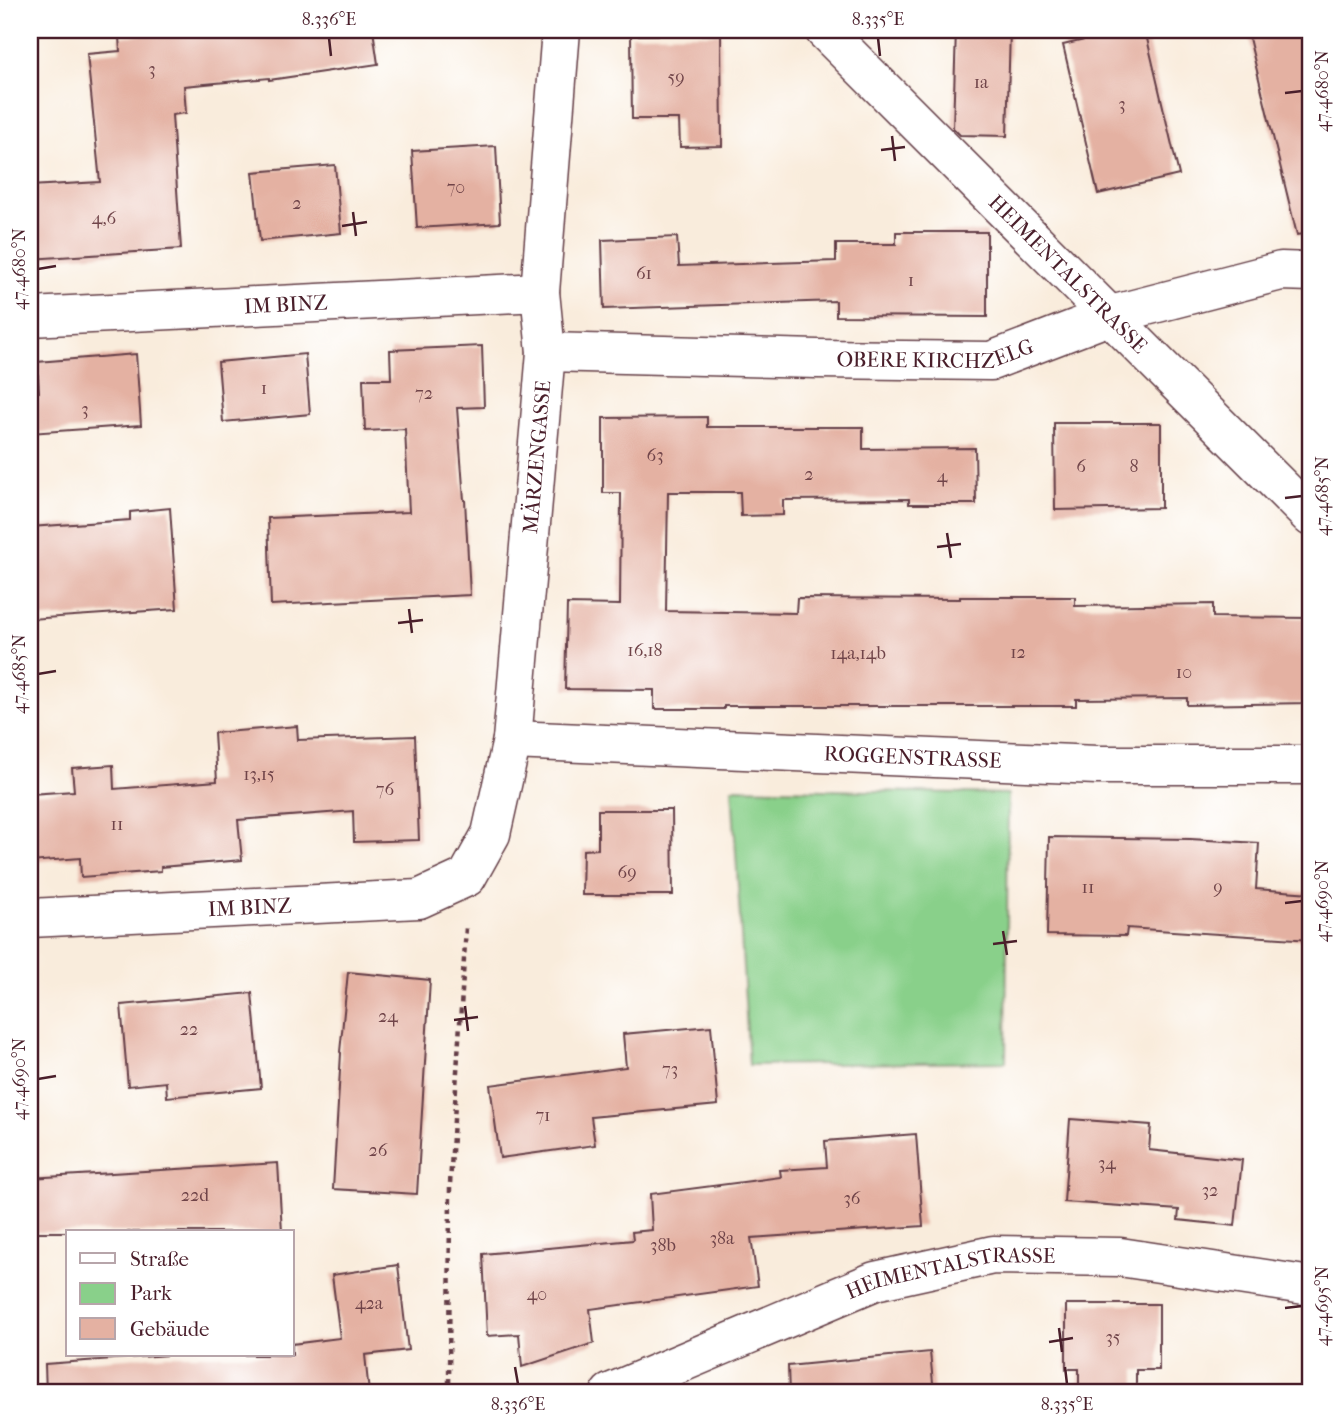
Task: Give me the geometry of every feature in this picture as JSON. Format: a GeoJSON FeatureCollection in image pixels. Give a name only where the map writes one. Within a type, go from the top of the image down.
{"type":"FeatureCollection","features":[{"type":"Feature","properties":{"kind":"street","name":"MÄRZENGASSE"},"geometry":{"type":"LineString","coordinates":[[467,877],[491,834],[512,740],[546,352],[540,292],[561,30]]}},
{"type":"Feature","properties":{"kind":"street","name":"HEIMENTALSTRASSE"},"geometry":{"type":"LineString","coordinates":[[824,30],[1311,517]]}},
{"type":"Feature","properties":{"kind":"street","name":"OBERE KIRCHZELG"},"geometry":{"type":"LineString","coordinates":[[546,352],[991,361],[1111,316],[1281,271],[1311,272]]}},
{"type":"Feature","properties":{"kind":"street","name":"IM BINZ"},"geometry":{"type":"LineString","coordinates":[[30,317],[540,292]]}},
{"type":"Feature","properties":{"kind":"street","name":"ROGGENSTRASSE"},"geometry":{"type":"LineString","coordinates":[[512,740],[1097,765],[1311,765]]}},
{"type":"Feature","properties":{"kind":"street","name":"IM BINZ"},"geometry":{"type":"LineString","coordinates":[[30,918],[419,900],[467,877]]}},
{"type":"Feature","properties":{"kind":"street","name":"HEIMENTALSTRASSE"},"geometry":{"type":"LineString","coordinates":[[610,1393],[875,1281],[993,1255],[1120,1257],[1311,1286]]}},
{"type":"Feature","properties":{"kind":"path"},"geometry":{"type":"LineString","coordinates":[[449,1393],[450,1184],[466,940]]}},
{"type":"Feature","properties":{"kind":"green space"},"geometry":{"type":"Polygon","coordinates":[[[732,788],[1008,794],[1006,1062],[749,1065],[732,788]]]}},
{"type":"Feature","properties":{"kind":"building"},"geometry":{"type":"Polygon","coordinates":[[[193,30],[373,30],[378,64],[269,80],[184,86],[186,113],[172,115],[181,249],[30,259],[30,186],[100,182],[87,54],[120,51],[119,37],[193,30]]]}},
{"type":"Feature","properties":{"kind":"building"},"geometry":{"type":"Polygon","coordinates":[[[956,30],[1010,30],[1007,136],[960,135],[953,128],[956,30]]]}},
{"type":"Feature","properties":{"kind":"building"},"geometry":{"type":"Polygon","coordinates":[[[1127,30],[1145,30],[1179,175],[1098,194],[1063,45],[1127,30]]]}},
{"type":"Feature","properties":{"kind":"building"},"geometry":{"type":"Polygon","coordinates":[[[1285,30],[1311,30],[1311,233],[1297,235],[1249,38],[1285,30]]]}},
{"type":"Feature","properties":{"kind":"building"},"geometry":{"type":"Polygon","coordinates":[[[721,34],[722,146],[680,147],[679,119],[632,119],[631,35],[721,34]]]}},
{"type":"Feature","properties":{"kind":"building"},"geometry":{"type":"Polygon","coordinates":[[[496,146],[500,223],[417,228],[412,151],[496,146]]]}},
{"type":"Feature","properties":{"kind":"building"},"geometry":{"type":"Polygon","coordinates":[[[335,165],[341,233],[260,241],[253,172],[335,165]]]}},
{"type":"Feature","properties":{"kind":"building"},"geometry":{"type":"Polygon","coordinates":[[[896,232],[987,232],[987,317],[836,316],[836,301],[604,309],[602,240],[677,237],[679,266],[836,261],[836,244],[896,244],[896,232]]]}},
{"type":"Feature","properties":{"kind":"building"},"geometry":{"type":"Polygon","coordinates":[[[482,346],[484,407],[457,408],[470,595],[271,605],[268,518],[409,512],[405,429],[365,431],[363,379],[391,379],[390,350],[482,346]]]}},
{"type":"Feature","properties":{"kind":"building"},"geometry":{"type":"Polygon","coordinates":[[[136,354],[141,425],[30,433],[30,392],[39,392],[37,362],[136,354]]]}},
{"type":"Feature","properties":{"kind":"building"},"geometry":{"type":"Polygon","coordinates":[[[305,354],[310,414],[223,422],[218,362],[305,354]]]}},
{"type":"Feature","properties":{"kind":"building"},"geometry":{"type":"Polygon","coordinates":[[[707,417],[707,427],[863,427],[863,449],[975,448],[976,504],[909,504],[909,499],[783,500],[783,515],[741,516],[740,492],[668,492],[666,611],[796,613],[797,598],[1075,597],[1075,606],[1213,604],[1213,617],[1311,618],[1311,703],[1187,705],[1187,698],[1076,699],[1076,706],[724,706],[724,709],[654,709],[654,690],[565,689],[567,604],[620,605],[621,493],[603,493],[603,418],[707,417]]]}},
{"type":"Feature","properties":{"kind":"building"},"geometry":{"type":"Polygon","coordinates":[[[1054,423],[1161,423],[1161,508],[1055,510],[1054,423]]]}},
{"type":"Feature","properties":{"kind":"building"},"geometry":{"type":"Polygon","coordinates":[[[170,508],[177,609],[30,619],[30,527],[130,520],[130,512],[170,508]]]}},
{"type":"Feature","properties":{"kind":"building"},"geometry":{"type":"Polygon","coordinates":[[[297,726],[298,740],[415,736],[419,840],[354,842],[353,811],[238,820],[242,860],[161,867],[161,871],[81,877],[80,858],[30,862],[30,794],[74,791],[72,768],[113,765],[114,789],[217,781],[214,733],[297,726]]]}},
{"type":"Feature","properties":{"kind":"building"},"geometry":{"type":"Polygon","coordinates":[[[598,810],[672,810],[673,895],[582,895],[583,850],[598,849],[598,810]]]}},
{"type":"Feature","properties":{"kind":"building"},"geometry":{"type":"Polygon","coordinates":[[[1049,837],[1259,843],[1256,889],[1311,893],[1311,940],[1127,928],[1126,936],[1047,935],[1049,837]]]}},
{"type":"Feature","properties":{"kind":"building"},"geometry":{"type":"Polygon","coordinates":[[[348,972],[430,980],[417,1194],[333,1189],[340,1052],[348,972]]]}},
{"type":"Feature","properties":{"kind":"building"},"geometry":{"type":"Polygon","coordinates":[[[252,993],[261,1088],[167,1097],[166,1082],[128,1086],[121,1005],[252,993]]]}},
{"type":"Feature","properties":{"kind":"building"},"geometry":{"type":"Polygon","coordinates":[[[711,1026],[718,1105],[591,1117],[595,1145],[500,1158],[490,1085],[626,1067],[623,1034],[711,1026]]]}},
{"type":"Feature","properties":{"kind":"building"},"geometry":{"type":"Polygon","coordinates":[[[1070,1119],[1151,1125],[1149,1150],[1242,1160],[1235,1226],[1178,1220],[1179,1210],[1064,1202],[1070,1119]]]}},
{"type":"Feature","properties":{"kind":"building"},"geometry":{"type":"Polygon","coordinates":[[[916,1134],[923,1226],[751,1238],[758,1286],[590,1309],[594,1343],[522,1367],[519,1334],[487,1336],[483,1254],[633,1240],[632,1232],[652,1230],[650,1194],[781,1177],[780,1170],[827,1167],[825,1141],[916,1134]]]}},
{"type":"Feature","properties":{"kind":"building"},"geometry":{"type":"Polygon","coordinates":[[[278,1163],[282,1230],[30,1232],[30,1178],[278,1163]]]}},
{"type":"Feature","properties":{"kind":"building"},"geometry":{"type":"Polygon","coordinates":[[[398,1265],[408,1350],[365,1355],[369,1393],[46,1393],[45,1364],[154,1356],[294,1356],[294,1344],[340,1338],[332,1275],[398,1265]]]}},
{"type":"Feature","properties":{"kind":"building"},"geometry":{"type":"Polygon","coordinates":[[[1066,1304],[1159,1304],[1159,1370],[1136,1370],[1136,1393],[1079,1393],[1079,1369],[1066,1369],[1066,1304]]]}},
{"type":"Feature","properties":{"kind":"building"},"geometry":{"type":"Polygon","coordinates":[[[930,1352],[934,1393],[789,1393],[788,1366],[930,1352]]]}}]}
